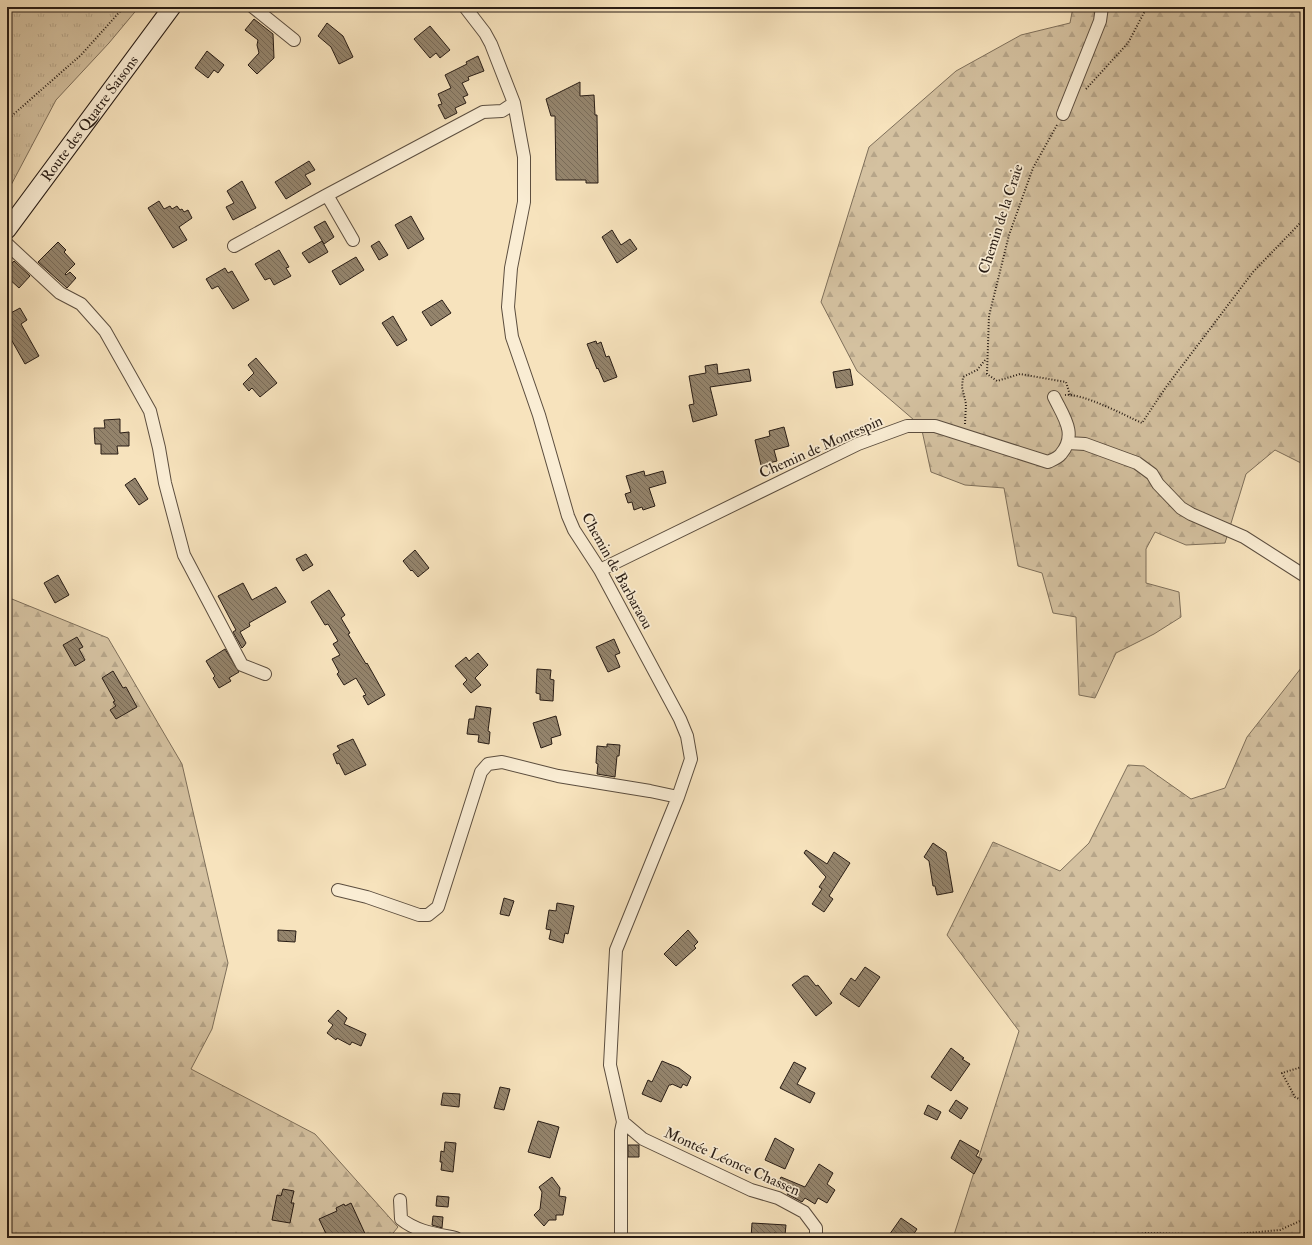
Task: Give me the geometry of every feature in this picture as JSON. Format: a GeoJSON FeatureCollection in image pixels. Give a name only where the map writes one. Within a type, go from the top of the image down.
{"type":"FeatureCollection","features":[{"type":"Feature","properties":{"kind":"main road","name":"Route des Quatre Saisons"},"geometry":{"type":"LineString","coordinates":[[7,230],[172,7]]}},
{"type":"Feature","properties":{"kind":"street"},"geometry":{"type":"LineString","coordinates":[[253,7],[294,40]]}},
{"type":"Feature","properties":{"kind":"street","name":"Chemin de Barbaraou"},"geometry":{"type":"LineString","coordinates":[[465,7],[485,33],[491,44],[514,103],[524,158],[524,202],[511,268],[508,307],[512,337],[539,415],[568,516],[574,530],[600,570],[680,719],[687,736],[691,759],[678,797],[616,950],[610,1065],[623,1122],[621,1131],[621,1238]]}},
{"type":"Feature","properties":{"kind":"street"},"geometry":{"type":"LineString","coordinates":[[1063,114],[1100,21],[1102,7]]}},
{"type":"Feature","properties":{"kind":"street"},"geometry":{"type":"LineString","coordinates":[[234,246],[327,194],[483,112],[502,111],[514,103]]}},
{"type":"Feature","properties":{"kind":"street"},"geometry":{"type":"LineString","coordinates":[[327,194],[353,240]]}},
{"type":"Feature","properties":{"kind":"street"},"geometry":{"type":"LineString","coordinates":[[7,244],[60,293],[81,304],[106,331],[150,411],[159,448],[165,483],[184,555],[242,665],[265,674]]}},
{"type":"Feature","properties":{"kind":"street"},"geometry":{"type":"LineString","coordinates":[[1054,397],[1070,429],[1068,443],[1085,444],[1137,462],[1152,474],[1158,484],[1181,508],[1191,514],[1244,537],[1305,576]]}},
{"type":"Feature","properties":{"kind":"street","name":"Chemin de Montespin"},"geometry":{"type":"LineString","coordinates":[[600,570],[858,444],[907,426],[935,426],[1048,462],[1061,455],[1068,443]]}},
{"type":"Feature","properties":{"kind":"street"},"geometry":{"type":"LineString","coordinates":[[338,890],[367,897],[419,915],[428,915],[433,912],[438,907],[481,772],[488,764],[502,762],[558,776],[678,797]]}},
{"type":"Feature","properties":{"kind":"street","name":"Montée Léonce Chassen"},"geometry":{"type":"LineString","coordinates":[[623,1122],[643,1139],[751,1190],[778,1198],[804,1212],[816,1228],[816,1238]]}},
{"type":"Feature","properties":{"kind":"street"},"geometry":{"type":"LineString","coordinates":[[400,1200],[401,1219],[410,1226],[431,1233],[456,1238]]}},
{"type":"Feature","properties":{"kind":"path"},"geometry":{"type":"LineString","coordinates":[[7,120],[81,54],[124,7]]}},
{"type":"Feature","properties":{"kind":"path"},"geometry":{"type":"LineString","coordinates":[[1085,91],[1128,43],[1147,7]]}},
{"type":"Feature","properties":{"kind":"path","name":"Chemin de la Craie"},"geometry":{"type":"LineString","coordinates":[[1063,114],[1033,168],[1009,235],[989,316],[987,374],[997,382],[1020,374],[1066,382],[1070,395]]}},
{"type":"Feature","properties":{"kind":"path"},"geometry":{"type":"LineString","coordinates":[[1054,397],[1073,395],[1114,410],[1142,423],[1166,388],[1253,272],[1305,218]]}},
{"type":"Feature","properties":{"kind":"path"},"geometry":{"type":"LineString","coordinates":[[965,435],[966,404],[962,387],[963,377],[977,370],[987,358]]}},
{"type":"Feature","properties":{"kind":"path"},"geometry":{"type":"LineString","coordinates":[[1305,1066],[1282,1073],[1295,1096],[1305,1102]]}},
{"type":"Feature","properties":{"kind":"path"},"geometry":{"type":"LineString","coordinates":[[1138,1238],[1143,1233],[1226,1235],[1280,1230],[1305,1220]]}},
{"type":"Feature","properties":{"kind":"green space"},"geometry":{"type":"Polygon","coordinates":[[[7,7],[139,7],[109,43],[56,100],[10,187],[7,187],[7,7]]]}},
{"type":"Feature","properties":{"kind":"green space"},"geometry":{"type":"Polygon","coordinates":[[[1073,7],[1305,7],[1305,465],[1275,450],[1246,474],[1225,543],[1186,545],[1155,532],[1146,549],[1146,583],[1179,592],[1181,617],[1154,634],[1116,653],[1095,698],[1079,695],[1076,617],[1053,613],[1042,573],[1018,566],[1004,488],[965,485],[931,472],[921,426],[857,371],[821,302],[869,147],[956,71],[1021,35],[1070,23],[1073,7]]]}},
{"type":"Feature","properties":{"kind":"green space"},"geometry":{"type":"Polygon","coordinates":[[[1305,539],[1305,566],[1301,550],[1305,539]]]}},
{"type":"Feature","properties":{"kind":"green space"},"geometry":{"type":"Polygon","coordinates":[[[7,597],[108,638],[182,764],[228,963],[212,1029],[191,1069],[315,1134],[398,1227],[389,1238],[7,1238],[7,597]]]}},
{"type":"Feature","properties":{"kind":"green space"},"geometry":{"type":"Polygon","coordinates":[[[1305,663],[1305,1238],[953,1238],[1019,1031],[947,935],[993,842],[1060,871],[1089,843],[1128,765],[1144,766],[1191,799],[1225,788],[1247,737],[1305,663]]]}},
{"type":"Feature","properties":{"kind":"building"},"geometry":{"type":"Polygon","coordinates":[[[254,19],[273,34],[274,58],[257,74],[248,65],[259,53],[257,45],[258,40],[245,30],[254,19]]]}},
{"type":"Feature","properties":{"kind":"building"},"geometry":{"type":"Polygon","coordinates":[[[327,23],[343,36],[353,57],[339,64],[331,47],[318,36],[327,23]]]}},
{"type":"Feature","properties":{"kind":"building"},"geometry":{"type":"Polygon","coordinates":[[[430,26],[450,50],[440,58],[436,53],[430,58],[414,39],[430,26]]]}},
{"type":"Feature","properties":{"kind":"building"},"geometry":{"type":"Polygon","coordinates":[[[207,51],[224,65],[218,73],[214,70],[208,78],[195,68],[207,51]]]}},
{"type":"Feature","properties":{"kind":"building"},"geometry":{"type":"Polygon","coordinates":[[[478,56],[484,71],[468,77],[469,80],[462,83],[468,95],[463,97],[466,103],[455,108],[457,113],[445,119],[438,105],[442,104],[438,94],[451,88],[445,75],[467,64],[466,62],[478,56]]]}},
{"type":"Feature","properties":{"kind":"building"},"geometry":{"type":"Polygon","coordinates":[[[580,82],[580,96],[594,95],[595,115],[597,115],[598,183],[586,183],[586,180],[556,180],[555,116],[551,116],[546,99],[580,82]]]}},
{"type":"Feature","properties":{"kind":"building"},"geometry":{"type":"Polygon","coordinates":[[[309,161],[315,170],[305,175],[311,184],[286,199],[275,182],[309,161]]]}},
{"type":"Feature","properties":{"kind":"building"},"geometry":{"type":"Polygon","coordinates":[[[242,181],[256,208],[233,220],[226,207],[234,203],[227,191],[242,181]]]}},
{"type":"Feature","properties":{"kind":"building"},"geometry":{"type":"Polygon","coordinates":[[[159,201],[164,209],[170,206],[172,209],[177,206],[184,212],[188,210],[192,218],[179,227],[187,240],[173,248],[148,208],[159,201]]]}},
{"type":"Feature","properties":{"kind":"building"},"geometry":{"type":"Polygon","coordinates":[[[411,216],[424,239],[408,249],[395,225],[411,216]]]}},
{"type":"Feature","properties":{"kind":"building"},"geometry":{"type":"Polygon","coordinates":[[[325,221],[334,237],[324,244],[314,227],[325,221]]]}},
{"type":"Feature","properties":{"kind":"building"},"geometry":{"type":"Polygon","coordinates":[[[612,230],[621,245],[630,239],[637,249],[617,263],[602,237],[612,230]]]}},
{"type":"Feature","properties":{"kind":"building"},"geometry":{"type":"Polygon","coordinates":[[[322,241],[328,252],[309,263],[302,253],[322,241]]]}},
{"type":"Feature","properties":{"kind":"building"},"geometry":{"type":"Polygon","coordinates":[[[379,241],[388,255],[379,260],[371,246],[379,241]]]}},
{"type":"Feature","properties":{"kind":"building"},"geometry":{"type":"Polygon","coordinates":[[[58,242],[66,250],[64,252],[75,264],[65,274],[66,275],[70,272],[76,278],[67,288],[38,262],[58,242]]]}},
{"type":"Feature","properties":{"kind":"building"},"geometry":{"type":"Polygon","coordinates":[[[279,250],[289,267],[286,268],[291,276],[274,285],[270,278],[265,280],[255,264],[279,250]]]}},
{"type":"Feature","properties":{"kind":"building"},"geometry":{"type":"Polygon","coordinates":[[[356,257],[364,270],[340,285],[332,271],[356,257]]]}},
{"type":"Feature","properties":{"kind":"building"},"geometry":{"type":"Polygon","coordinates":[[[14,261],[30,276],[19,288],[7,277],[7,269],[14,261]]]}},
{"type":"Feature","properties":{"kind":"building"},"geometry":{"type":"Polygon","coordinates":[[[225,268],[228,273],[232,271],[249,300],[233,309],[218,286],[212,289],[206,279],[225,268]]]}},
{"type":"Feature","properties":{"kind":"building"},"geometry":{"type":"Polygon","coordinates":[[[442,300],[451,313],[431,326],[422,312],[442,300]]]}},
{"type":"Feature","properties":{"kind":"building"},"geometry":{"type":"Polygon","coordinates":[[[20,308],[27,320],[21,324],[39,356],[25,364],[7,332],[7,315],[20,308]]]}},
{"type":"Feature","properties":{"kind":"building"},"geometry":{"type":"Polygon","coordinates":[[[393,316],[407,340],[397,346],[382,323],[393,316]]]}},
{"type":"Feature","properties":{"kind":"building"},"geometry":{"type":"Polygon","coordinates":[[[596,341],[597,344],[601,342],[606,357],[609,356],[617,377],[604,382],[587,344],[596,341]]]}},
{"type":"Feature","properties":{"kind":"building"},"geometry":{"type":"Polygon","coordinates":[[[256,358],[277,383],[260,397],[252,388],[249,391],[243,384],[254,373],[248,365],[256,358]]]}},
{"type":"Feature","properties":{"kind":"building"},"geometry":{"type":"Polygon","coordinates":[[[717,364],[718,374],[749,369],[751,381],[710,387],[717,415],[693,422],[689,405],[694,404],[689,376],[706,373],[705,366],[717,364]]]}},
{"type":"Feature","properties":{"kind":"building"},"geometry":{"type":"Polygon","coordinates":[[[850,369],[853,385],[836,388],[833,372],[850,369]]]}},
{"type":"Feature","properties":{"kind":"building"},"geometry":{"type":"Polygon","coordinates":[[[120,419],[120,433],[129,432],[129,446],[117,446],[118,454],[101,454],[101,444],[95,444],[94,428],[105,428],[104,420],[120,419]]]}},
{"type":"Feature","properties":{"kind":"building"},"geometry":{"type":"Polygon","coordinates":[[[784,427],[789,446],[774,450],[777,461],[761,465],[755,440],[770,436],[769,431],[784,427]]]}},
{"type":"Feature","properties":{"kind":"building"},"geometry":{"type":"Polygon","coordinates":[[[644,471],[645,476],[663,471],[666,483],[649,488],[655,506],[643,510],[642,507],[634,510],[632,502],[628,503],[625,494],[631,492],[626,476],[644,471]]]}},
{"type":"Feature","properties":{"kind":"building"},"geometry":{"type":"Polygon","coordinates":[[[135,478],[148,499],[139,505],[125,485],[135,478]]]}},
{"type":"Feature","properties":{"kind":"building"},"geometry":{"type":"Polygon","coordinates":[[[415,550],[429,568],[418,577],[403,561],[415,550]]]}},
{"type":"Feature","properties":{"kind":"building"},"geometry":{"type":"Polygon","coordinates":[[[306,554],[313,565],[303,571],[296,559],[306,554]]]}},
{"type":"Feature","properties":{"kind":"building"},"geometry":{"type":"Polygon","coordinates":[[[58,575],[69,595],[55,603],[44,583],[58,575]]]}},
{"type":"Feature","properties":{"kind":"building"},"geometry":{"type":"Polygon","coordinates":[[[243,583],[252,600],[276,587],[286,602],[249,623],[250,626],[240,632],[246,643],[242,648],[233,632],[236,630],[218,596],[243,583]]]}},
{"type":"Feature","properties":{"kind":"building"},"geometry":{"type":"Polygon","coordinates":[[[329,590],[345,615],[341,618],[350,633],[348,634],[366,664],[367,663],[385,695],[368,705],[363,696],[366,695],[356,678],[344,685],[337,674],[339,672],[332,659],[340,655],[333,644],[338,641],[328,624],[325,625],[311,602],[329,590]]]}},
{"type":"Feature","properties":{"kind":"building"},"geometry":{"type":"Polygon","coordinates":[[[77,637],[83,647],[79,649],[85,660],[75,666],[63,645],[77,637]]]}},
{"type":"Feature","properties":{"kind":"building"},"geometry":{"type":"Polygon","coordinates":[[[614,639],[620,653],[615,655],[620,667],[608,672],[596,647],[614,639]]]}},
{"type":"Feature","properties":{"kind":"building"},"geometry":{"type":"Polygon","coordinates":[[[225,649],[239,672],[229,678],[231,681],[219,688],[213,678],[215,676],[206,661],[225,649]]]}},
{"type":"Feature","properties":{"kind":"building"},"geometry":{"type":"Polygon","coordinates":[[[478,653],[488,665],[475,678],[481,685],[471,693],[463,684],[467,680],[455,666],[466,657],[469,661],[478,653]]]}},
{"type":"Feature","properties":{"kind":"building"},"geometry":{"type":"Polygon","coordinates":[[[537,669],[551,670],[550,679],[554,680],[553,701],[540,700],[540,694],[536,693],[537,669]]]}},
{"type":"Feature","properties":{"kind":"building"},"geometry":{"type":"Polygon","coordinates":[[[113,671],[123,688],[126,687],[137,707],[116,719],[110,710],[116,706],[113,702],[115,701],[102,678],[113,671]]]}},
{"type":"Feature","properties":{"kind":"building"},"geometry":{"type":"Polygon","coordinates":[[[476,706],[491,708],[488,731],[490,732],[489,744],[478,742],[479,735],[467,734],[469,719],[474,719],[476,706]]]}},
{"type":"Feature","properties":{"kind":"building"},"geometry":{"type":"Polygon","coordinates":[[[556,716],[561,735],[551,738],[552,744],[541,748],[533,723],[556,716]]]}},
{"type":"Feature","properties":{"kind":"building"},"geometry":{"type":"Polygon","coordinates":[[[353,739],[366,765],[345,775],[339,763],[337,764],[333,754],[340,750],[337,746],[353,739]]]}},
{"type":"Feature","properties":{"kind":"building"},"geometry":{"type":"Polygon","coordinates":[[[607,744],[620,745],[619,756],[617,756],[615,777],[597,774],[597,746],[607,747],[607,744]]]}},
{"type":"Feature","properties":{"kind":"building"},"geometry":{"type":"Polygon","coordinates":[[[933,843],[946,852],[953,892],[937,895],[935,886],[933,886],[929,861],[924,857],[933,843]]]}},
{"type":"Feature","properties":{"kind":"building"},"geometry":{"type":"Polygon","coordinates":[[[806,850],[827,864],[834,852],[850,863],[829,896],[833,899],[824,912],[812,904],[822,889],[819,887],[826,877],[804,853],[806,850]]]}},
{"type":"Feature","properties":{"kind":"building"},"geometry":{"type":"Polygon","coordinates":[[[504,898],[514,901],[509,916],[500,914],[504,898]]]}},
{"type":"Feature","properties":{"kind":"building"},"geometry":{"type":"Polygon","coordinates":[[[557,903],[574,906],[568,934],[565,933],[563,943],[549,939],[551,930],[546,929],[549,910],[556,911],[557,903]]]}},
{"type":"Feature","properties":{"kind":"building"},"geometry":{"type":"Polygon","coordinates":[[[278,930],[296,931],[295,942],[278,941],[278,930]]]}},
{"type":"Feature","properties":{"kind":"building"},"geometry":{"type":"Polygon","coordinates":[[[688,930],[698,942],[694,946],[696,948],[676,966],[664,954],[688,930]]]}},
{"type":"Feature","properties":{"kind":"building"},"geometry":{"type":"Polygon","coordinates":[[[865,967],[880,977],[859,1007],[840,994],[851,978],[855,981],[865,967]]]}},
{"type":"Feature","properties":{"kind":"building"},"geometry":{"type":"Polygon","coordinates":[[[804,976],[808,976],[816,986],[818,985],[832,1003],[816,1016],[792,985],[804,976]]]}},
{"type":"Feature","properties":{"kind":"building"},"geometry":{"type":"Polygon","coordinates":[[[338,1010],[347,1018],[344,1024],[366,1034],[361,1046],[352,1042],[350,1045],[337,1038],[336,1040],[327,1033],[333,1025],[328,1021],[338,1010]]]}},
{"type":"Feature","properties":{"kind":"building"},"geometry":{"type":"Polygon","coordinates":[[[951,1048],[964,1058],[962,1059],[970,1064],[951,1091],[931,1077],[951,1048]]]}},
{"type":"Feature","properties":{"kind":"building"},"geometry":{"type":"Polygon","coordinates":[[[662,1061],[679,1068],[691,1077],[687,1086],[683,1084],[681,1088],[672,1084],[669,1085],[661,1102],[642,1094],[648,1080],[652,1082],[662,1061]]]}},
{"type":"Feature","properties":{"kind":"building"},"geometry":{"type":"Polygon","coordinates":[[[794,1062],[806,1068],[797,1084],[815,1093],[810,1103],[780,1088],[794,1062]]]}},
{"type":"Feature","properties":{"kind":"building"},"geometry":{"type":"Polygon","coordinates":[[[500,1087],[510,1089],[504,1110],[494,1108],[500,1087]]]}},
{"type":"Feature","properties":{"kind":"building"},"geometry":{"type":"Polygon","coordinates":[[[443,1093],[460,1094],[459,1107],[441,1105],[443,1093]]]}},
{"type":"Feature","properties":{"kind":"building"},"geometry":{"type":"Polygon","coordinates":[[[956,1100],[968,1108],[961,1119],[949,1111],[956,1100]]]}},
{"type":"Feature","properties":{"kind":"building"},"geometry":{"type":"Polygon","coordinates":[[[928,1105],[941,1112],[937,1120],[924,1114],[928,1105]]]}},
{"type":"Feature","properties":{"kind":"building"},"geometry":{"type":"Polygon","coordinates":[[[538,1121],[559,1127],[550,1158],[528,1152],[538,1121]]]}},
{"type":"Feature","properties":{"kind":"building"},"geometry":{"type":"Polygon","coordinates":[[[775,1138],[794,1149],[785,1169],[765,1160],[775,1138]]]}},
{"type":"Feature","properties":{"kind":"building"},"geometry":{"type":"Polygon","coordinates":[[[960,1140],[979,1151],[976,1156],[982,1159],[974,1174],[951,1158],[960,1140]]]}},
{"type":"Feature","properties":{"kind":"building"},"geometry":{"type":"Polygon","coordinates":[[[445,1142],[456,1143],[453,1172],[441,1170],[441,1151],[444,1152],[445,1142]]]}},
{"type":"Feature","properties":{"kind":"building"},"geometry":{"type":"Polygon","coordinates":[[[628,1145],[639,1145],[639,1157],[628,1157],[628,1145]]]}},
{"type":"Feature","properties":{"kind":"building"},"geometry":{"type":"Polygon","coordinates":[[[819,1164],[833,1173],[827,1184],[835,1190],[827,1203],[818,1198],[815,1204],[805,1198],[802,1202],[787,1194],[789,1191],[777,1186],[781,1177],[805,1187],[819,1164]]]}},
{"type":"Feature","properties":{"kind":"building"},"geometry":{"type":"Polygon","coordinates":[[[552,1177],[560,1188],[559,1196],[566,1197],[563,1215],[556,1215],[556,1220],[549,1220],[544,1226],[534,1215],[540,1209],[542,1192],[539,1187],[552,1177]]]}},
{"type":"Feature","properties":{"kind":"building"},"geometry":{"type":"Polygon","coordinates":[[[283,1189],[294,1191],[291,1203],[294,1203],[290,1223],[272,1220],[277,1195],[281,1196],[283,1189]]]}},
{"type":"Feature","properties":{"kind":"building"},"geometry":{"type":"Polygon","coordinates":[[[437,1196],[449,1197],[448,1207],[436,1206],[437,1196]]]}},
{"type":"Feature","properties":{"kind":"building"},"geometry":{"type":"Polygon","coordinates":[[[351,1203],[367,1238],[328,1238],[319,1219],[337,1211],[336,1208],[344,1204],[345,1206],[351,1203]]]}},
{"type":"Feature","properties":{"kind":"building"},"geometry":{"type":"Polygon","coordinates":[[[433,1216],[443,1217],[442,1228],[432,1225],[433,1216]]]}},
{"type":"Feature","properties":{"kind":"building"},"geometry":{"type":"Polygon","coordinates":[[[901,1218],[917,1229],[911,1238],[904,1234],[901,1238],[887,1238],[901,1218]]]}},
{"type":"Feature","properties":{"kind":"building"},"geometry":{"type":"Polygon","coordinates":[[[752,1223],[786,1225],[785,1235],[774,1233],[774,1238],[751,1238],[752,1223]]]}}]}
